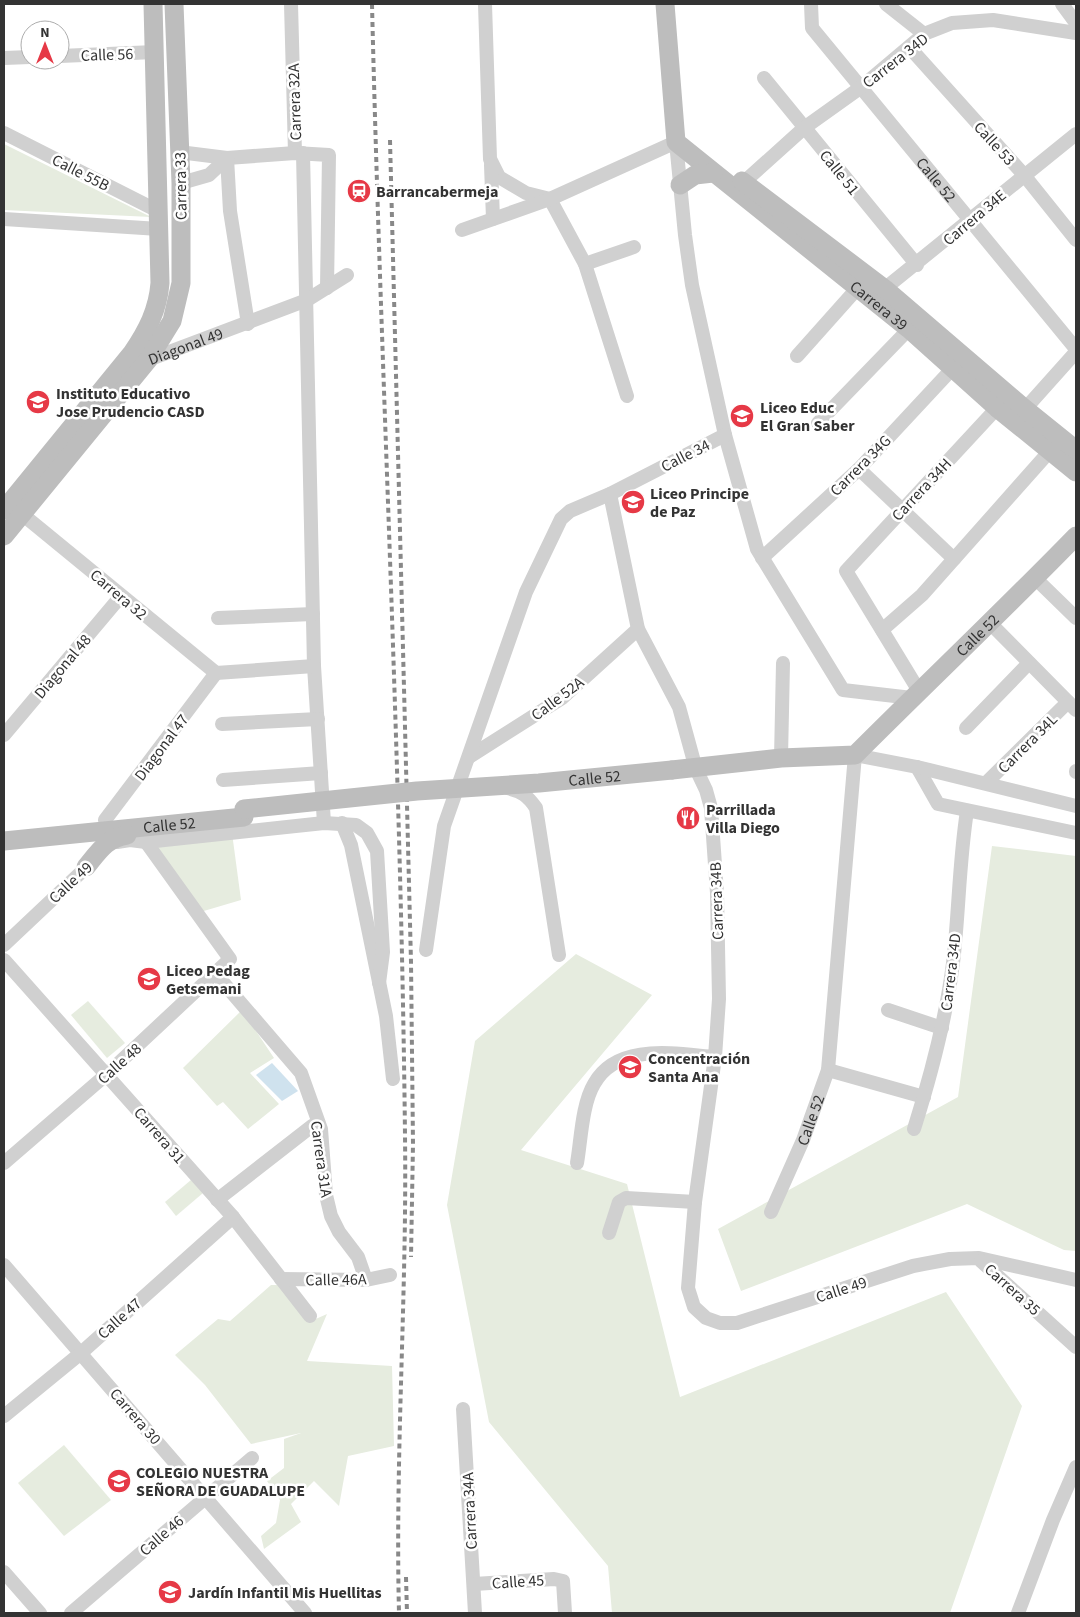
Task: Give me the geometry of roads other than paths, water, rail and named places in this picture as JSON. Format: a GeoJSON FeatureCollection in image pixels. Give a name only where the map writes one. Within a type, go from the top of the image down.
{"type":"FeatureCollection","features":[{"type":"Feature","properties":{"kind":"main road","name":"Carrera 33"},"geometry":{"type":"LineString","coordinates":[[144,335],[156,308],[159,294],[154,4]]}},
{"type":"Feature","properties":{"kind":"main road","name":"Carrera 33"},"geometry":{"type":"LineString","coordinates":[[148,360],[165,334],[178,302],[181,284],[181,183],[174,4]]}},
{"type":"Feature","properties":{"kind":"main road"},"geometry":{"type":"LineString","coordinates":[[665,4],[676,134]]}},
{"type":"Feature","properties":{"kind":"main road","name":"Carrera 39"},"geometry":{"type":"LineString","coordinates":[[676,134],[713,173],[871,288],[909,329],[997,408],[1076,472]]}},
{"type":"Feature","properties":{"kind":"main road","name":"Carrera 39"},"geometry":{"type":"LineString","coordinates":[[676,134],[744,182],[871,288],[1076,450]]}},
{"type":"Feature","properties":{"kind":"main road"},"geometry":{"type":"LineString","coordinates":[[680,185],[695,175],[713,173]]}},
{"type":"Feature","properties":{"kind":"main road"},"geometry":{"type":"LineString","coordinates":[[158,182],[167,186],[181,183]]}},
{"type":"Feature","properties":{"kind":"main road"},"geometry":{"type":"LineString","coordinates":[[158,220],[168,209],[181,214]]}},
{"type":"Feature","properties":{"kind":"main road","name":"Diagonal 49"},"geometry":{"type":"LineString","coordinates":[[4,510],[132,353],[144,335]]}},
{"type":"Feature","properties":{"kind":"main road","name":"Diagonal 49"},"geometry":{"type":"LineString","coordinates":[[4,536],[148,360]]}},
{"type":"Feature","properties":{"kind":"main road","name":"Calle 52"},"geometry":{"type":"LineString","coordinates":[[4,841],[190,824],[244,813],[417,791],[696,769],[781,758],[855,755],[916,694],[991,624],[1076,536]]}},
{"type":"Feature","properties":{"kind":"main road","name":"Calle 52"},"geometry":{"type":"LineString","coordinates":[[4,828],[105,820],[244,813]]}},
{"type":"Feature","properties":{"kind":"main road"},"geometry":{"type":"LineString","coordinates":[[86,866],[112,838],[164,831],[190,824]]}},
{"type":"Feature","properties":{"kind":"street","name":"Carrera 32A"},"geometry":{"type":"LineString","coordinates":[[291,4],[299,153],[329,155],[327,288]]}},
{"type":"Feature","properties":{"kind":"street"},"geometry":{"type":"LineString","coordinates":[[485,4],[494,219]]}},
{"type":"Feature","properties":{"kind":"street","name":"Calle 52"},"geometry":{"type":"LineString","coordinates":[[811,4],[812,28],[1076,350]]}},
{"type":"Feature","properties":{"kind":"street"},"geometry":{"type":"LineString","coordinates":[[886,4],[924,34]]}},
{"type":"Feature","properties":{"kind":"street"},"geometry":{"type":"LineString","coordinates":[[1062,4],[1076,23]]}},
{"type":"Feature","properties":{"kind":"street","name":"Carrera 34D"},"geometry":{"type":"LineString","coordinates":[[744,182],[804,128],[860,88],[910,48],[924,34],[952,23],[993,20],[1076,33]]}},
{"type":"Feature","properties":{"kind":"street","name":"Calle 53"},"geometry":{"type":"LineString","coordinates":[[910,48],[1024,175],[1076,240]]}},
{"type":"Feature","properties":{"kind":"street","name":"Calle 56"},"geometry":{"type":"LineString","coordinates":[[70,56],[155,52]]}},
{"type":"Feature","properties":{"kind":"street"},"geometry":{"type":"LineString","coordinates":[[4,58],[20,57]]}},
{"type":"Feature","properties":{"kind":"street","name":"Calle 51"},"geometry":{"type":"LineString","coordinates":[[764,78],[916,265]]}},
{"type":"Feature","properties":{"kind":"street","name":"Calle 55B"},"geometry":{"type":"LineString","coordinates":[[4,134],[158,220]]}},
{"type":"Feature","properties":{"kind":"street"},"geometry":{"type":"LineString","coordinates":[[462,230],[550,199],[676,134],[692,285],[725,435],[757,549],[843,690],[916,694]]}},
{"type":"Feature","properties":{"kind":"street","name":"Carrera 34E"},"geometry":{"type":"LineString","coordinates":[[797,356],[871,288],[916,265],[1024,175],[1076,135]]}},
{"type":"Feature","properties":{"kind":"street"},"geometry":{"type":"LineString","coordinates":[[179,152],[227,158],[299,153],[307,300],[314,666],[324,823]]}},
{"type":"Feature","properties":{"kind":"street"},"geometry":{"type":"LineString","coordinates":[[181,183],[209,175],[227,158]]}},
{"type":"Feature","properties":{"kind":"street"},"geometry":{"type":"LineString","coordinates":[[227,158],[230,211],[248,324]]}},
{"type":"Feature","properties":{"kind":"street"},"geometry":{"type":"LineString","coordinates":[[490,159],[499,177],[526,192],[550,199],[585,264],[627,396]]}},
{"type":"Feature","properties":{"kind":"street"},"geometry":{"type":"LineString","coordinates":[[4,219],[158,220]]}},
{"type":"Feature","properties":{"kind":"street"},"geometry":{"type":"LineString","coordinates":[[585,264],[634,247]]}},
{"type":"Feature","properties":{"kind":"street","name":"Diagonal 49"},"geometry":{"type":"LineString","coordinates":[[148,360],[248,324],[307,300],[347,275]]}},
{"type":"Feature","properties":{"kind":"street"},"geometry":{"type":"LineString","coordinates":[[818,423],[909,329]]}},
{"type":"Feature","properties":{"kind":"street"},"geometry":{"type":"LineString","coordinates":[[1025,409],[1076,350]]}},
{"type":"Feature","properties":{"kind":"street","name":"Carrera 34G"},"geometry":{"type":"LineString","coordinates":[[762,558],[859,469],[953,368]]}},
{"type":"Feature","properties":{"kind":"street","name":"Carrera 34H"},"geometry":{"type":"LineString","coordinates":[[882,630],[846,571],[997,408]]}},
{"type":"Feature","properties":{"kind":"street","name":"Calle 34"},"geometry":{"type":"LineString","coordinates":[[469,757],[526,592],[564,515],[610,494],[725,435]]}},
{"type":"Feature","properties":{"kind":"street"},"geometry":{"type":"LineString","coordinates":[[916,694],[882,630],[922,594],[1049,452]]}},
{"type":"Feature","properties":{"kind":"street"},"geometry":{"type":"LineString","coordinates":[[859,469],[954,559]]}},
{"type":"Feature","properties":{"kind":"street","name":"Carrera 34B"},"geometry":{"type":"LineString","coordinates":[[610,494],[638,629],[679,707],[696,769],[706,790],[711,808],[716,883],[719,999],[715,1057],[695,1202],[688,1288],[694,1307],[706,1318]]}},
{"type":"Feature","properties":{"kind":"street","name":"Carrera 32"},"geometry":{"type":"LineString","coordinates":[[22,514],[216,674]]}},
{"type":"Feature","properties":{"kind":"street"},"geometry":{"type":"LineString","coordinates":[[1035,578],[1076,618]]}},
{"type":"Feature","properties":{"kind":"street","name":"Diagonal 48"},"geometry":{"type":"LineString","coordinates":[[4,735],[121,596]]}},
{"type":"Feature","properties":{"kind":"street"},"geometry":{"type":"LineString","coordinates":[[218,618],[313,614]]}},
{"type":"Feature","properties":{"kind":"street"},"geometry":{"type":"LineString","coordinates":[[991,624],[1072,706]]}},
{"type":"Feature","properties":{"kind":"street","name":"Calle 52A"},"geometry":{"type":"LineString","coordinates":[[469,757],[562,698],[638,629]]}},
{"type":"Feature","properties":{"kind":"street"},"geometry":{"type":"LineString","coordinates":[[781,758],[783,662]]}},
{"type":"Feature","properties":{"kind":"street"},"geometry":{"type":"LineString","coordinates":[[966,728],[1029,663]]}},
{"type":"Feature","properties":{"kind":"street"},"geometry":{"type":"LineString","coordinates":[[216,674],[314,666]]}},
{"type":"Feature","properties":{"kind":"street","name":"Diagonal 47"},"geometry":{"type":"LineString","coordinates":[[105,820],[216,674]]}},
{"type":"Feature","properties":{"kind":"street","name":"Carrera 34L"},"geometry":{"type":"LineString","coordinates":[[986,783],[1072,706]]}},
{"type":"Feature","properties":{"kind":"street"},"geometry":{"type":"LineString","coordinates":[[222,724],[318,719]]}},
{"type":"Feature","properties":{"kind":"street","name":"Calle 52"},"geometry":{"type":"LineString","coordinates":[[771,1212],[803,1140],[828,1070],[855,755],[917,767],[1076,806]]}},
{"type":"Feature","properties":{"kind":"street"},"geometry":{"type":"LineString","coordinates":[[426,950],[444,826],[469,757]]}},
{"type":"Feature","properties":{"kind":"street"},"geometry":{"type":"LineString","coordinates":[[917,767],[938,804],[1076,834]]}},
{"type":"Feature","properties":{"kind":"street"},"geometry":{"type":"LineString","coordinates":[[223,780],[321,773]]}},
{"type":"Feature","properties":{"kind":"street"},"geometry":{"type":"LineString","coordinates":[[462,778],[518,790],[529,797],[536,808],[559,955]]}},
{"type":"Feature","properties":{"kind":"street","name":"Carrera 34D"},"geometry":{"type":"LineString","coordinates":[[914,1129],[942,1028],[953,962],[961,847],[967,811]]}},
{"type":"Feature","properties":{"kind":"street","name":"Calle 49"},"geometry":{"type":"LineString","coordinates":[[4,945],[86,866],[116,842],[130,840],[146,842],[324,823],[342,823]]}},
{"type":"Feature","properties":{"kind":"street"},"geometry":{"type":"LineString","coordinates":[[342,823],[356,825],[367,833],[377,851],[383,952],[379,984]]}},
{"type":"Feature","properties":{"kind":"street"},"geometry":{"type":"LineString","coordinates":[[342,823],[351,845],[386,1016],[393,1079]]}},
{"type":"Feature","properties":{"kind":"street","name":"Calle 48"},"geometry":{"type":"LineString","coordinates":[[4,1163],[107,1074],[230,959],[146,842]]}},
{"type":"Feature","properties":{"kind":"street","name":"Carrera 31"},"geometry":{"type":"LineString","coordinates":[[4,960],[233,1218],[310,1316]]}},
{"type":"Feature","properties":{"kind":"street","name":"Carrera 31A"},"geometry":{"type":"LineString","coordinates":[[215,973],[302,1073],[321,1129],[326,1195],[331,1216],[339,1232],[358,1257],[366,1280]]}},
{"type":"Feature","properties":{"kind":"street"},"geometry":{"type":"LineString","coordinates":[[888,1010],[942,1028]]}},
{"type":"Feature","properties":{"kind":"street"},"geometry":{"type":"LineString","coordinates":[[577,1163],[588,1098],[596,1080],[610,1066],[620,1060],[638,1055],[664,1053],[715,1057]]}},
{"type":"Feature","properties":{"kind":"street"},"geometry":{"type":"LineString","coordinates":[[828,1070],[924,1097]]}},
{"type":"Feature","properties":{"kind":"street"},"geometry":{"type":"LineString","coordinates":[[217,1200],[312,1126]]}},
{"type":"Feature","properties":{"kind":"street"},"geometry":{"type":"LineString","coordinates":[[609,1233],[620,1202],[626,1198],[695,1202]]}},
{"type":"Feature","properties":{"kind":"street","name":"Calle 47"},"geometry":{"type":"LineString","coordinates":[[4,1416],[81,1353],[233,1218]]}},
{"type":"Feature","properties":{"kind":"street","name":"Calle 49"},"geometry":{"type":"LineString","coordinates":[[706,1318],[720,1323],[737,1324],[913,1266],[950,1259],[979,1258]]}},
{"type":"Feature","properties":{"kind":"street","name":"Carrera 35"},"geometry":{"type":"LineString","coordinates":[[979,1258],[1076,1280]]}},
{"type":"Feature","properties":{"kind":"street","name":"Carrera 35"},"geometry":{"type":"LineString","coordinates":[[979,1258],[1076,1347]]}},
{"type":"Feature","properties":{"kind":"street","name":"Carrera 30"},"geometry":{"type":"LineString","coordinates":[[4,1265],[305,1613]]}},
{"type":"Feature","properties":{"kind":"street","name":"Calle 46A"},"geometry":{"type":"LineString","coordinates":[[281,1279],[366,1280],[390,1275]]}},
{"type":"Feature","properties":{"kind":"street","name":"Carrera 34A"},"geometry":{"type":"LineString","coordinates":[[463,1409],[475,1613]]}},
{"type":"Feature","properties":{"kind":"street","name":"Calle 46"},"geometry":{"type":"LineString","coordinates":[[71,1613],[205,1496],[252,1458]]}},
{"type":"Feature","properties":{"kind":"street"},"geometry":{"type":"LineString","coordinates":[[1018,1613],[1053,1520],[1076,1467]]}},
{"type":"Feature","properties":{"kind":"street"},"geometry":{"type":"LineString","coordinates":[[4,1572],[40,1613]]}},
{"type":"Feature","properties":{"kind":"street","name":"Calle 45"},"geometry":{"type":"LineString","coordinates":[[474,1584],[554,1578],[563,1581],[565,1613]]}},
{"type":"Feature","properties":{"kind":"water"},"geometry":{"type":"Polygon","coordinates":[[[272,1063],[298,1091],[282,1101],[256,1075],[272,1063]]]}},
{"type":"Feature","properties":{"kind":"railway"},"geometry":{"type":"LineString","coordinates":[[372,4],[403,994],[405,1196],[398,1553],[399,1613]]}},
{"type":"Feature","properties":{"kind":"railway"},"geometry":{"type":"LineString","coordinates":[[390,140],[411,962],[413,1144],[411,1257]]}},
{"type":"Feature","properties":{"kind":"railway"},"geometry":{"type":"LineString","coordinates":[[406,1577],[407,1613]]}},
{"type":"Feature","properties":{"kind":"place","name":"Barrancabermeja"},"geometry":{"type":"Point","coordinates":[359,191]}},
{"type":"Feature","properties":{"kind":"place","name":"Instituto Educativo Jose Prudencio CASD"},"geometry":{"type":"Point","coordinates":[38,402]}},
{"type":"Feature","properties":{"kind":"place","name":"Liceo Educ El Gran Saber"},"geometry":{"type":"Point","coordinates":[742,416]}},
{"type":"Feature","properties":{"kind":"place","name":"Liceo Principe de Paz"},"geometry":{"type":"Point","coordinates":[633,502]}},
{"type":"Feature","properties":{"kind":"place","name":"Parrillada Villa Diego"},"geometry":{"type":"Point","coordinates":[688,818]}},
{"type":"Feature","properties":{"kind":"place","name":"Liceo Pedag Getsemani"},"geometry":{"type":"Point","coordinates":[149,979]}},
{"type":"Feature","properties":{"kind":"place","name":"Concentración Santa Ana"},"geometry":{"type":"Point","coordinates":[630,1067]}},
{"type":"Feature","properties":{"kind":"place","name":"COLEGIO NUESTRA SEÑORA DE GUADALUPE"},"geometry":{"type":"Point","coordinates":[119,1481]}},
{"type":"Feature","properties":{"kind":"place","name":"Jardín Infantil Mis Huellitas"},"geometry":{"type":"Point","coordinates":[170,1592]}}]}
